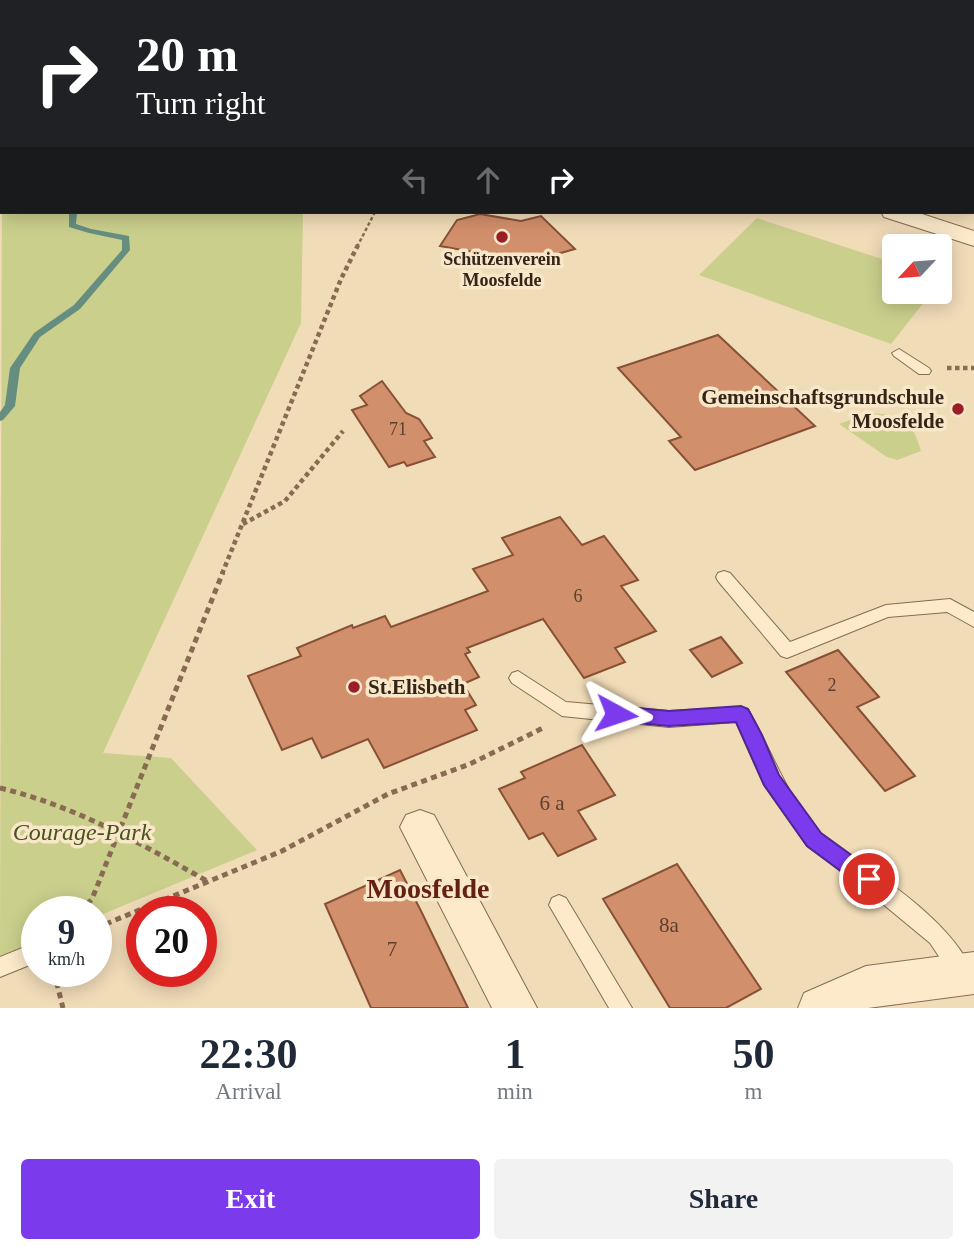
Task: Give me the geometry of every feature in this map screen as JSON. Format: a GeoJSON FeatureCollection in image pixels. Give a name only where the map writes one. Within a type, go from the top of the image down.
{"type":"FeatureCollection","features":[{"type":"Feature","properties":{"kind":"street"},"geometry":{"type":"LineString","coordinates":[[923,216],[974,239]]}},
{"type":"Feature","properties":{"kind":"street"},"geometry":{"type":"LineString","coordinates":[[420,827],[515,1008]]}},
{"type":"Feature","properties":{"kind":"street"},"geometry":{"type":"LineString","coordinates":[[820,1008],[866,987],[969,973]]}},
{"type":"Feature","properties":{"kind":"lane"},"geometry":{"type":"LineString","coordinates":[[900,353],[924,371]]}},
{"type":"Feature","properties":{"kind":"lane"},"geometry":{"type":"LineString","coordinates":[[724,577],[787,651],[886,611],[950,606],[974,620]]}},
{"type":"Feature","properties":{"kind":"lane"},"geometry":{"type":"LineString","coordinates":[[518,678],[562,709],[669,719],[741,714],[771,779],[814,840],[869,879],[937,936],[969,973]]}},
{"type":"Feature","properties":{"kind":"lane"},"geometry":{"type":"LineString","coordinates":[[559,905],[621,1008]]}},
{"type":"Feature","properties":{"kind":"lane"},"geometry":{"type":"LineString","coordinates":[[0,967],[21,958]]}},
{"type":"Feature","properties":{"kind":"path"},"geometry":{"type":"LineString","coordinates":[[93,896],[341,279],[374,214]]}},
{"type":"Feature","properties":{"kind":"path"},"geometry":{"type":"LineString","coordinates":[[243,524],[285,501],[343,431]]}},
{"type":"Feature","properties":{"kind":"path"},"geometry":{"type":"LineString","coordinates":[[112,921],[282,851],[388,794],[401,792],[525,739]]}},
{"type":"Feature","properties":{"kind":"path"},"geometry":{"type":"LineString","coordinates":[[0,788],[33,794],[120,831],[208,882]]}},
{"type":"Feature","properties":{"kind":"path"},"geometry":{"type":"LineString","coordinates":[[58,987],[63,1008]]}},
{"type":"Feature","properties":{"kind":"green space","name":"Courage-Park"},"geometry":{"type":"Polygon","coordinates":[[[2,214],[303,214],[301,323],[103,753],[171,758],[257,850],[146,896],[126,896],[126,905],[112,910],[112,896],[21,896],[21,949],[0,958],[2,214]]]}},
{"type":"Feature","properties":{"kind":"green space"},"geometry":{"type":"Polygon","coordinates":[[[757,218],[882,259],[882,304],[923,304],[891,344],[699,275],[757,218]]]}},
{"type":"Feature","properties":{"kind":"green space"},"geometry":{"type":"Polygon","coordinates":[[[870,413],[890,415],[904,421],[914,432],[921,451],[897,460],[887,457],[839,424],[870,413]]]}},
{"type":"Feature","properties":{"kind":"building"},"geometry":{"type":"Polygon","coordinates":[[[480,214],[521,221],[541,216],[575,249],[529,262],[440,246],[457,220],[480,214]]]}},
{"type":"Feature","properties":{"kind":"building"},"geometry":{"type":"Polygon","coordinates":[[[718,335],[815,426],[695,470],[669,441],[681,437],[618,368],[718,335]]]}},
{"type":"Feature","properties":{"kind":"building"},"geometry":{"type":"Polygon","coordinates":[[[382,381],[406,413],[419,419],[432,438],[424,441],[435,457],[407,466],[404,462],[389,467],[352,410],[367,405],[360,396],[382,381]]]}},
{"type":"Feature","properties":{"kind":"building"},"geometry":{"type":"Polygon","coordinates":[[[560,517],[582,545],[604,536],[638,580],[621,586],[656,631],[615,648],[625,662],[584,678],[543,619],[467,648],[470,652],[465,654],[479,677],[463,684],[476,705],[465,710],[477,730],[384,768],[368,739],[322,758],[312,738],[282,750],[248,676],[301,656],[297,648],[352,625],[353,628],[385,616],[391,627],[488,591],[473,569],[513,555],[502,538],[560,517]]]}},
{"type":"Feature","properties":{"kind":"building"},"geometry":{"type":"Polygon","coordinates":[[[721,637],[742,663],[712,677],[690,650],[721,637]]]}},
{"type":"Feature","properties":{"kind":"building"},"geometry":{"type":"Polygon","coordinates":[[[838,650],[879,697],[857,707],[915,776],[885,791],[786,672],[838,650]]]}},
{"type":"Feature","properties":{"kind":"building"},"geometry":{"type":"Polygon","coordinates":[[[582,745],[615,795],[578,811],[596,839],[558,856],[543,833],[529,839],[499,789],[525,778],[521,772],[582,745]]]}},
{"type":"Feature","properties":{"kind":"building"},"geometry":{"type":"Polygon","coordinates":[[[677,864],[761,989],[726,1008],[670,1008],[603,899],[677,864]]]}},
{"type":"Feature","properties":{"kind":"building"},"geometry":{"type":"Polygon","coordinates":[[[400,870],[468,1008],[371,1008],[325,904],[400,870]]]}},
{"type":"Feature","properties":{"kind":"waterway"},"geometry":{"type":"LineString","coordinates":[[0,418],[10,406],[15,368],[37,335],[77,307],[126,250],[126,238],[72,225],[73,214]]}},
{"type":"Feature","properties":{"kind":"place","name":"Schützenverein Moosfelde"},"geometry":{"type":"Point","coordinates":[502,237]}},
{"type":"Feature","properties":{"kind":"place","name":"Gemeinschaftsgrundschule Moosfelde"},"geometry":{"type":"Point","coordinates":[958,409]}},
{"type":"Feature","properties":{"kind":"place","name":"St.Elisbeth"},"geometry":{"type":"Point","coordinates":[354,687]}},
{"type":"Feature","properties":{"kind":"district","name":"Moosfelde"},"geometry":{"type":"Point","coordinates":[428,888]}},
{"type":"Feature","properties":{"kind":"route"},"geometry":{"type":"LineString","coordinates":[[616,714],[669,719],[741,714],[771,779],[814,840],[869,879]]}}]}
